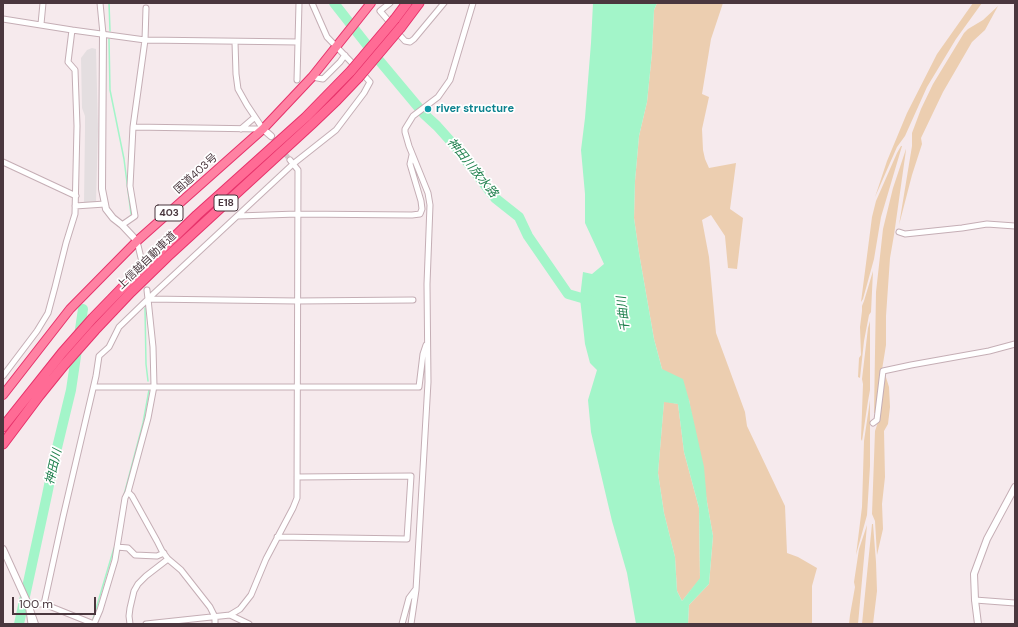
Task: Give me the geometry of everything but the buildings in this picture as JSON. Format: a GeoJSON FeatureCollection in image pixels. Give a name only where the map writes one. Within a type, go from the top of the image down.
{"type":"FeatureCollection","features":[{"type":"Feature","properties":{"kind":"highway","name":"上信越自動車道"},"geometry":{"type":"LineString","coordinates":[[3,427],[62,353],[93,318],[161,250],[306,117],[351,71],[408,3]]}},
{"type":"Feature","properties":{"kind":"highway","name":"上信越自動車道"},"geometry":{"type":"LineString","coordinates":[[3,444],[34,402],[95,330],[167,257],[337,100],[358,78],[419,3]]}},
{"type":"Feature","properties":{"kind":"highway","name":"国道403号"},"geometry":{"type":"LineString","coordinates":[[3,394],[70,308],[137,241],[263,129],[312,77],[369,5]]}},
{"type":"Feature","properties":{"kind":"street"},"geometry":{"type":"LineString","coordinates":[[41,24],[43,3]]}},
{"type":"Feature","properties":{"kind":"street"},"geometry":{"type":"LineString","coordinates":[[100,3],[103,34],[102,190],[106,209],[113,218],[137,241],[140,258]]}},
{"type":"Feature","properties":{"kind":"street"},"geometry":{"type":"LineString","coordinates":[[297,80],[299,3]]}},
{"type":"Feature","properties":{"kind":"street"},"geometry":{"type":"LineString","coordinates":[[44,604],[94,387],[99,356],[109,346],[120,327],[148,299],[238,216],[292,162],[336,130],[364,93],[370,82],[345,55],[339,44],[327,37],[312,3]]}},
{"type":"Feature","properties":{"kind":"street"},"geometry":{"type":"LineString","coordinates":[[390,3],[380,11],[405,41],[410,42],[444,3]]}},
{"type":"Feature","properties":{"kind":"street"},"geometry":{"type":"LineString","coordinates":[[411,624],[416,590],[428,382],[427,284],[430,205],[428,193],[412,154],[405,129],[413,116],[438,97],[450,80],[473,3]]}},
{"type":"Feature","properties":{"kind":"street"},"geometry":{"type":"LineString","coordinates":[[122,225],[135,216],[130,186],[133,127],[145,40],[146,8]]}},
{"type":"Feature","properties":{"kind":"street"},"geometry":{"type":"LineString","coordinates":[[3,19],[145,40],[298,42]]}},
{"type":"Feature","properties":{"kind":"street"},"geometry":{"type":"LineString","coordinates":[[3,376],[37,331],[48,313],[66,242],[75,214],[77,126],[75,70],[68,62],[72,30]]}},
{"type":"Feature","properties":{"kind":"street"},"geometry":{"type":"LineString","coordinates":[[235,42],[238,89],[246,105],[263,129],[271,136]]}},
{"type":"Feature","properties":{"kind":"street"},"geometry":{"type":"LineString","coordinates":[[312,77],[322,79],[340,62],[345,55]]}},
{"type":"Feature","properties":{"kind":"street"},"geometry":{"type":"LineString","coordinates":[[241,129],[255,117]]}},
{"type":"Feature","properties":{"kind":"street"},"geometry":{"type":"LineString","coordinates":[[133,127],[263,129]]}},
{"type":"Feature","properties":{"kind":"street"},"geometry":{"type":"LineString","coordinates":[[238,216],[297,214],[420,214],[422,209],[421,202],[410,164],[412,154]]}},
{"type":"Feature","properties":{"kind":"street"},"geometry":{"type":"LineString","coordinates":[[3,162],[76,196]]}},
{"type":"Feature","properties":{"kind":"street"},"geometry":{"type":"LineString","coordinates":[[146,624],[230,615],[240,609],[251,595],[266,560],[297,498],[298,170],[292,162]]}},
{"type":"Feature","properties":{"kind":"street"},"geometry":{"type":"LineString","coordinates":[[76,206],[105,204]]}},
{"type":"Feature","properties":{"kind":"street"},"geometry":{"type":"LineString","coordinates":[[899,232],[905,234],[987,224],[1015,226]]}},
{"type":"Feature","properties":{"kind":"street"},"geometry":{"type":"LineString","coordinates":[[28,604],[44,604],[94,624],[100,610],[113,567],[126,498],[148,418],[154,386],[147,290]]}},
{"type":"Feature","properties":{"kind":"street"},"geometry":{"type":"LineString","coordinates":[[148,299],[297,301],[413,300]]}},
{"type":"Feature","properties":{"kind":"street"},"geometry":{"type":"LineString","coordinates":[[94,387],[419,387],[423,354],[427,340]]}},
{"type":"Feature","properties":{"kind":"street"},"geometry":{"type":"LineString","coordinates":[[873,422],[877,420],[883,371],[911,364],[989,351],[1015,344]]}},
{"type":"Feature","properties":{"kind":"street"},"geometry":{"type":"LineString","coordinates":[[277,537],[407,539],[411,476],[297,477]]}},
{"type":"Feature","properties":{"kind":"street"},"geometry":{"type":"LineString","coordinates":[[978,624],[974,574],[987,539],[1015,487]]}},
{"type":"Feature","properties":{"kind":"street"},"geometry":{"type":"LineString","coordinates":[[128,492],[132,496],[168,559],[181,570],[210,607],[215,617],[214,624]]}},
{"type":"Feature","properties":{"kind":"street"},"geometry":{"type":"LineString","coordinates":[[117,547],[128,548],[135,555],[157,556],[164,553]]}},
{"type":"Feature","properties":{"kind":"street"},"geometry":{"type":"LineString","coordinates":[[3,549],[23,592],[35,624]]}},
{"type":"Feature","properties":{"kind":"street"},"geometry":{"type":"LineString","coordinates":[[130,624],[129,616],[132,598],[138,584],[168,559]]}},
{"type":"Feature","properties":{"kind":"street"},"geometry":{"type":"LineString","coordinates":[[402,624],[409,598],[416,590]]}},
{"type":"Feature","properties":{"kind":"street"},"geometry":{"type":"LineString","coordinates":[[975,600],[1015,603]]}},
{"type":"Feature","properties":{"kind":"street"},"geometry":{"type":"LineString","coordinates":[[28,604],[31,624]]}},
{"type":"Feature","properties":{"kind":"street"},"geometry":{"type":"LineString","coordinates":[[230,615],[249,624]]}},
{"type":"Feature","properties":{"kind":"shaded area"},"geometry":{"type":"Polygon","coordinates":[[[657,3],[723,3],[711,39],[702,94],[709,97],[702,129],[703,150],[709,168],[736,163],[730,209],[743,218],[737,269],[728,268],[725,236],[711,215],[702,220],[709,257],[716,333],[745,412],[747,426],[785,506],[787,553],[798,557],[817,568],[812,586],[812,624],[688,624],[689,605],[709,584],[713,536],[689,400],[662,369],[654,339],[634,218],[635,181],[639,136],[647,102],[652,53],[654,10],[657,3]]]}},
{"type":"Feature","properties":{"kind":"shaded area"},"geometry":{"type":"Polygon","coordinates":[[[973,3],[982,3],[956,39],[927,87],[905,136],[897,147],[875,197],[887,161],[907,113],[937,54],[973,3]]]}},
{"type":"Feature","properties":{"kind":"shaded area"},"geometry":{"type":"Polygon","coordinates":[[[998,6],[985,30],[972,42],[943,92],[921,138],[922,144],[899,225],[912,146],[912,133],[921,109],[933,84],[964,33],[983,20],[998,6]]]}},
{"type":"Feature","properties":{"kind":"shaded area"},"geometry":{"type":"Polygon","coordinates":[[[92,48],[96,49],[98,129],[96,202],[84,202],[85,116],[82,108],[81,58],[87,50],[92,48]]]}},
{"type":"Feature","properties":{"kind":"shaded area"},"geometry":{"type":"Polygon","coordinates":[[[901,146],[881,217],[874,259],[861,302],[872,217],[876,201],[901,146]]]}},
{"type":"Feature","properties":{"kind":"shaded area"},"geometry":{"type":"Polygon","coordinates":[[[906,149],[890,258],[886,316],[886,345],[874,413],[876,292],[883,229],[893,188],[906,149]]]}},
{"type":"Feature","properties":{"kind":"shaded area"},"geometry":{"type":"Polygon","coordinates":[[[873,271],[871,312],[869,315],[864,341],[860,378],[858,377],[859,358],[861,355],[860,327],[862,306],[873,271]]]}},
{"type":"Feature","properties":{"kind":"shaded area"},"geometry":{"type":"Polygon","coordinates":[[[870,321],[870,390],[862,441],[862,379],[870,321]]]}},
{"type":"Feature","properties":{"kind":"shaded area"},"geometry":{"type":"Polygon","coordinates":[[[885,374],[889,387],[890,407],[888,424],[884,431],[885,477],[882,504],[883,529],[877,555],[875,521],[872,514],[875,431],[882,401],[885,374]]]}},
{"type":"Feature","properties":{"kind":"shaded area"},"geometry":{"type":"Polygon","coordinates":[[[870,400],[870,466],[867,515],[856,555],[862,507],[864,441],[870,400]]]}},
{"type":"Feature","properties":{"kind":"shaded area"},"geometry":{"type":"Polygon","coordinates":[[[664,401],[678,404],[684,452],[699,508],[700,579],[682,601],[677,591],[675,557],[664,513],[658,473],[664,401]]]}},
{"type":"Feature","properties":{"kind":"shaded area"},"geometry":{"type":"Polygon","coordinates":[[[872,524],[877,591],[873,624],[862,624],[872,524]]]}},
{"type":"Feature","properties":{"kind":"shaded area"},"geometry":{"type":"Polygon","coordinates":[[[867,525],[858,624],[849,624],[859,549],[867,525]]]}},
{"type":"Feature","properties":{"kind":"water","name":"千曲川"},"geometry":{"type":"Polygon","coordinates":[[[593,3],[657,3],[654,10],[652,53],[647,102],[639,136],[635,181],[634,218],[654,339],[662,369],[683,379],[704,467],[707,502],[713,536],[709,584],[689,605],[688,624],[636,624],[627,573],[612,521],[591,432],[588,400],[597,370],[590,363],[585,344],[580,298],[583,272],[592,274],[604,264],[585,223],[585,194],[581,150],[591,43],[593,3]],[[664,402],[658,473],[664,513],[675,557],[677,591],[682,601],[700,578],[699,508],[684,452],[678,404],[664,402]]]}},
{"type":"Feature","properties":{"kind":"waterway"},"geometry":{"type":"LineString","coordinates":[[109,3],[110,31]]}},
{"type":"Feature","properties":{"kind":"waterway","name":"神田川放水路"},"geometry":{"type":"LineString","coordinates":[[334,3],[424,114],[454,145],[495,198],[519,217],[528,236],[568,294],[592,301]]}},
{"type":"Feature","properties":{"kind":"waterway"},"geometry":{"type":"LineString","coordinates":[[109,39],[110,90],[124,159],[131,214]]}},
{"type":"Feature","properties":{"kind":"waterway"},"geometry":{"type":"LineString","coordinates":[[145,308],[146,364],[148,381]]}},
{"type":"Feature","properties":{"kind":"waterway","name":"神田川"},"geometry":{"type":"LineString","coordinates":[[19,624],[55,456],[71,390],[83,309]]}},
{"type":"Feature","properties":{"kind":"waterway"},"geometry":{"type":"LineString","coordinates":[[124,495],[143,423],[149,390]]}},
{"type":"Feature","properties":{"kind":"waterway"},"geometry":{"type":"LineString","coordinates":[[93,619],[114,548]]}},
{"type":"Feature","properties":{"kind":"tunnel"},"geometry":{"type":"LineString","coordinates":[[271,136],[290,160]]}},
{"type":"Feature","properties":{"kind":"place","name":"river structure"},"geometry":{"type":"Point","coordinates":[428,109]}}]}
